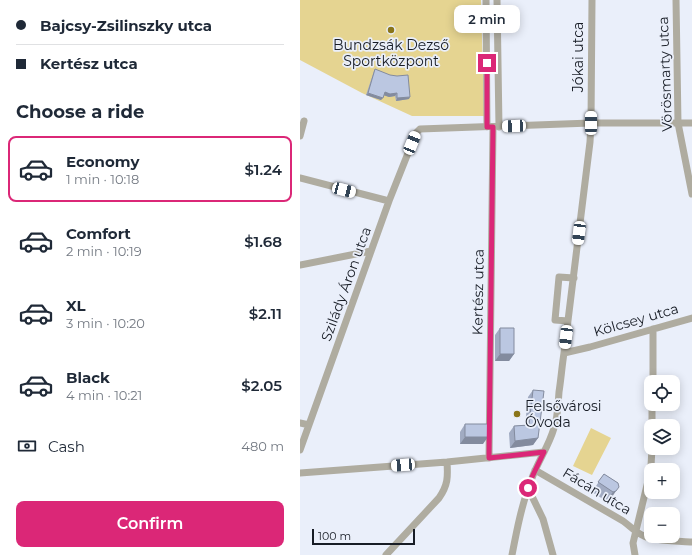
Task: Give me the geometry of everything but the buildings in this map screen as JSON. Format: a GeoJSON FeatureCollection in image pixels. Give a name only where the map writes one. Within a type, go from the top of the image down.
{"type":"FeatureCollection","features":[{"type":"Feature","properties":{"kind":"street","name":"Kertész utca"},"geometry":{"type":"LineString","coordinates":[[486,0],[493,127],[489,458]]}},
{"type":"Feature","properties":{"kind":"street"},"geometry":{"type":"LineString","coordinates":[[497,0],[493,127],[591,123],[692,123]]}},
{"type":"Feature","properties":{"kind":"street","name":"Jókai utca"},"geometry":{"type":"LineString","coordinates":[[512,555],[517,528],[528,488],[556,422],[590,142],[592,0]]}},
{"type":"Feature","properties":{"kind":"street","name":"Vörösmarty utca"},"geometry":{"type":"LineString","coordinates":[[676,0],[678,123],[692,194]]}},
{"type":"Feature","properties":{"kind":"street"},"geometry":{"type":"LineString","coordinates":[[300,136],[304,121]]}},
{"type":"Feature","properties":{"kind":"street","name":"Szilády Áron utca"},"geometry":{"type":"LineString","coordinates":[[300,450],[389,201],[416,133],[420,129],[493,127]]}},
{"type":"Feature","properties":{"kind":"street"},"geometry":{"type":"LineString","coordinates":[[300,178],[389,201]]}},
{"type":"Feature","properties":{"kind":"street"},"geometry":{"type":"LineString","coordinates":[[300,265],[371,251]]}},
{"type":"Feature","properties":{"kind":"street"},"geometry":{"type":"LineString","coordinates":[[568,321],[555,320],[559,277],[574,278]]}},
{"type":"Feature","properties":{"kind":"street","name":"Kölcsey utca"},"geometry":{"type":"LineString","coordinates":[[564,353],[692,318]]}},
{"type":"Feature","properties":{"kind":"street"},"geometry":{"type":"LineString","coordinates":[[653,329],[653,375]]}},
{"type":"Feature","properties":{"kind":"street"},"geometry":{"type":"LineString","coordinates":[[300,423],[309,426]]}},
{"type":"Feature","properties":{"kind":"street"},"geometry":{"type":"LineString","coordinates":[[300,472],[446,462],[544,452]]}},
{"type":"Feature","properties":{"kind":"street"},"geometry":{"type":"LineString","coordinates":[[635,555],[633,543],[648,481],[652,455]]}},
{"type":"Feature","properties":{"kind":"street"},"geometry":{"type":"LineString","coordinates":[[386,555],[444,491],[448,475],[446,462]]}},
{"type":"Feature","properties":{"kind":"street","name":"Fácán utca"},"geometry":{"type":"LineString","coordinates":[[535,470],[623,521],[643,536],[654,539],[692,542]]}},
{"type":"Feature","properties":{"kind":"street"},"geometry":{"type":"LineString","coordinates":[[528,488],[543,519],[553,555]]}},
{"type":"Feature","properties":{"kind":"shaded area","name":"Bundzsák Dezső Sportközpont"},"geometry":{"type":"Polygon","coordinates":[[[300,0],[481,0],[484,116],[412,116],[362,93],[300,60],[300,0]]]}},
{"type":"Feature","properties":{"kind":"shaded area"},"geometry":{"type":"Polygon","coordinates":[[[591,428],[611,438],[592,475],[573,466],[591,428]]]}},
{"type":"Feature","properties":{"kind":"place","name":"Bundzsák Dezső Sportközpont"},"geometry":{"type":"Point","coordinates":[391,30]}},
{"type":"Feature","properties":{"kind":"place","name":"Felsővárosi Óvoda"},"geometry":{"type":"Point","coordinates":[517,414]}},
{"type":"Feature","properties":{"kind":"route"},"geometry":{"type":"LineString","coordinates":[[487,63],[487,127],[493,127],[489,458],[544,452],[528,488]]}}]}
